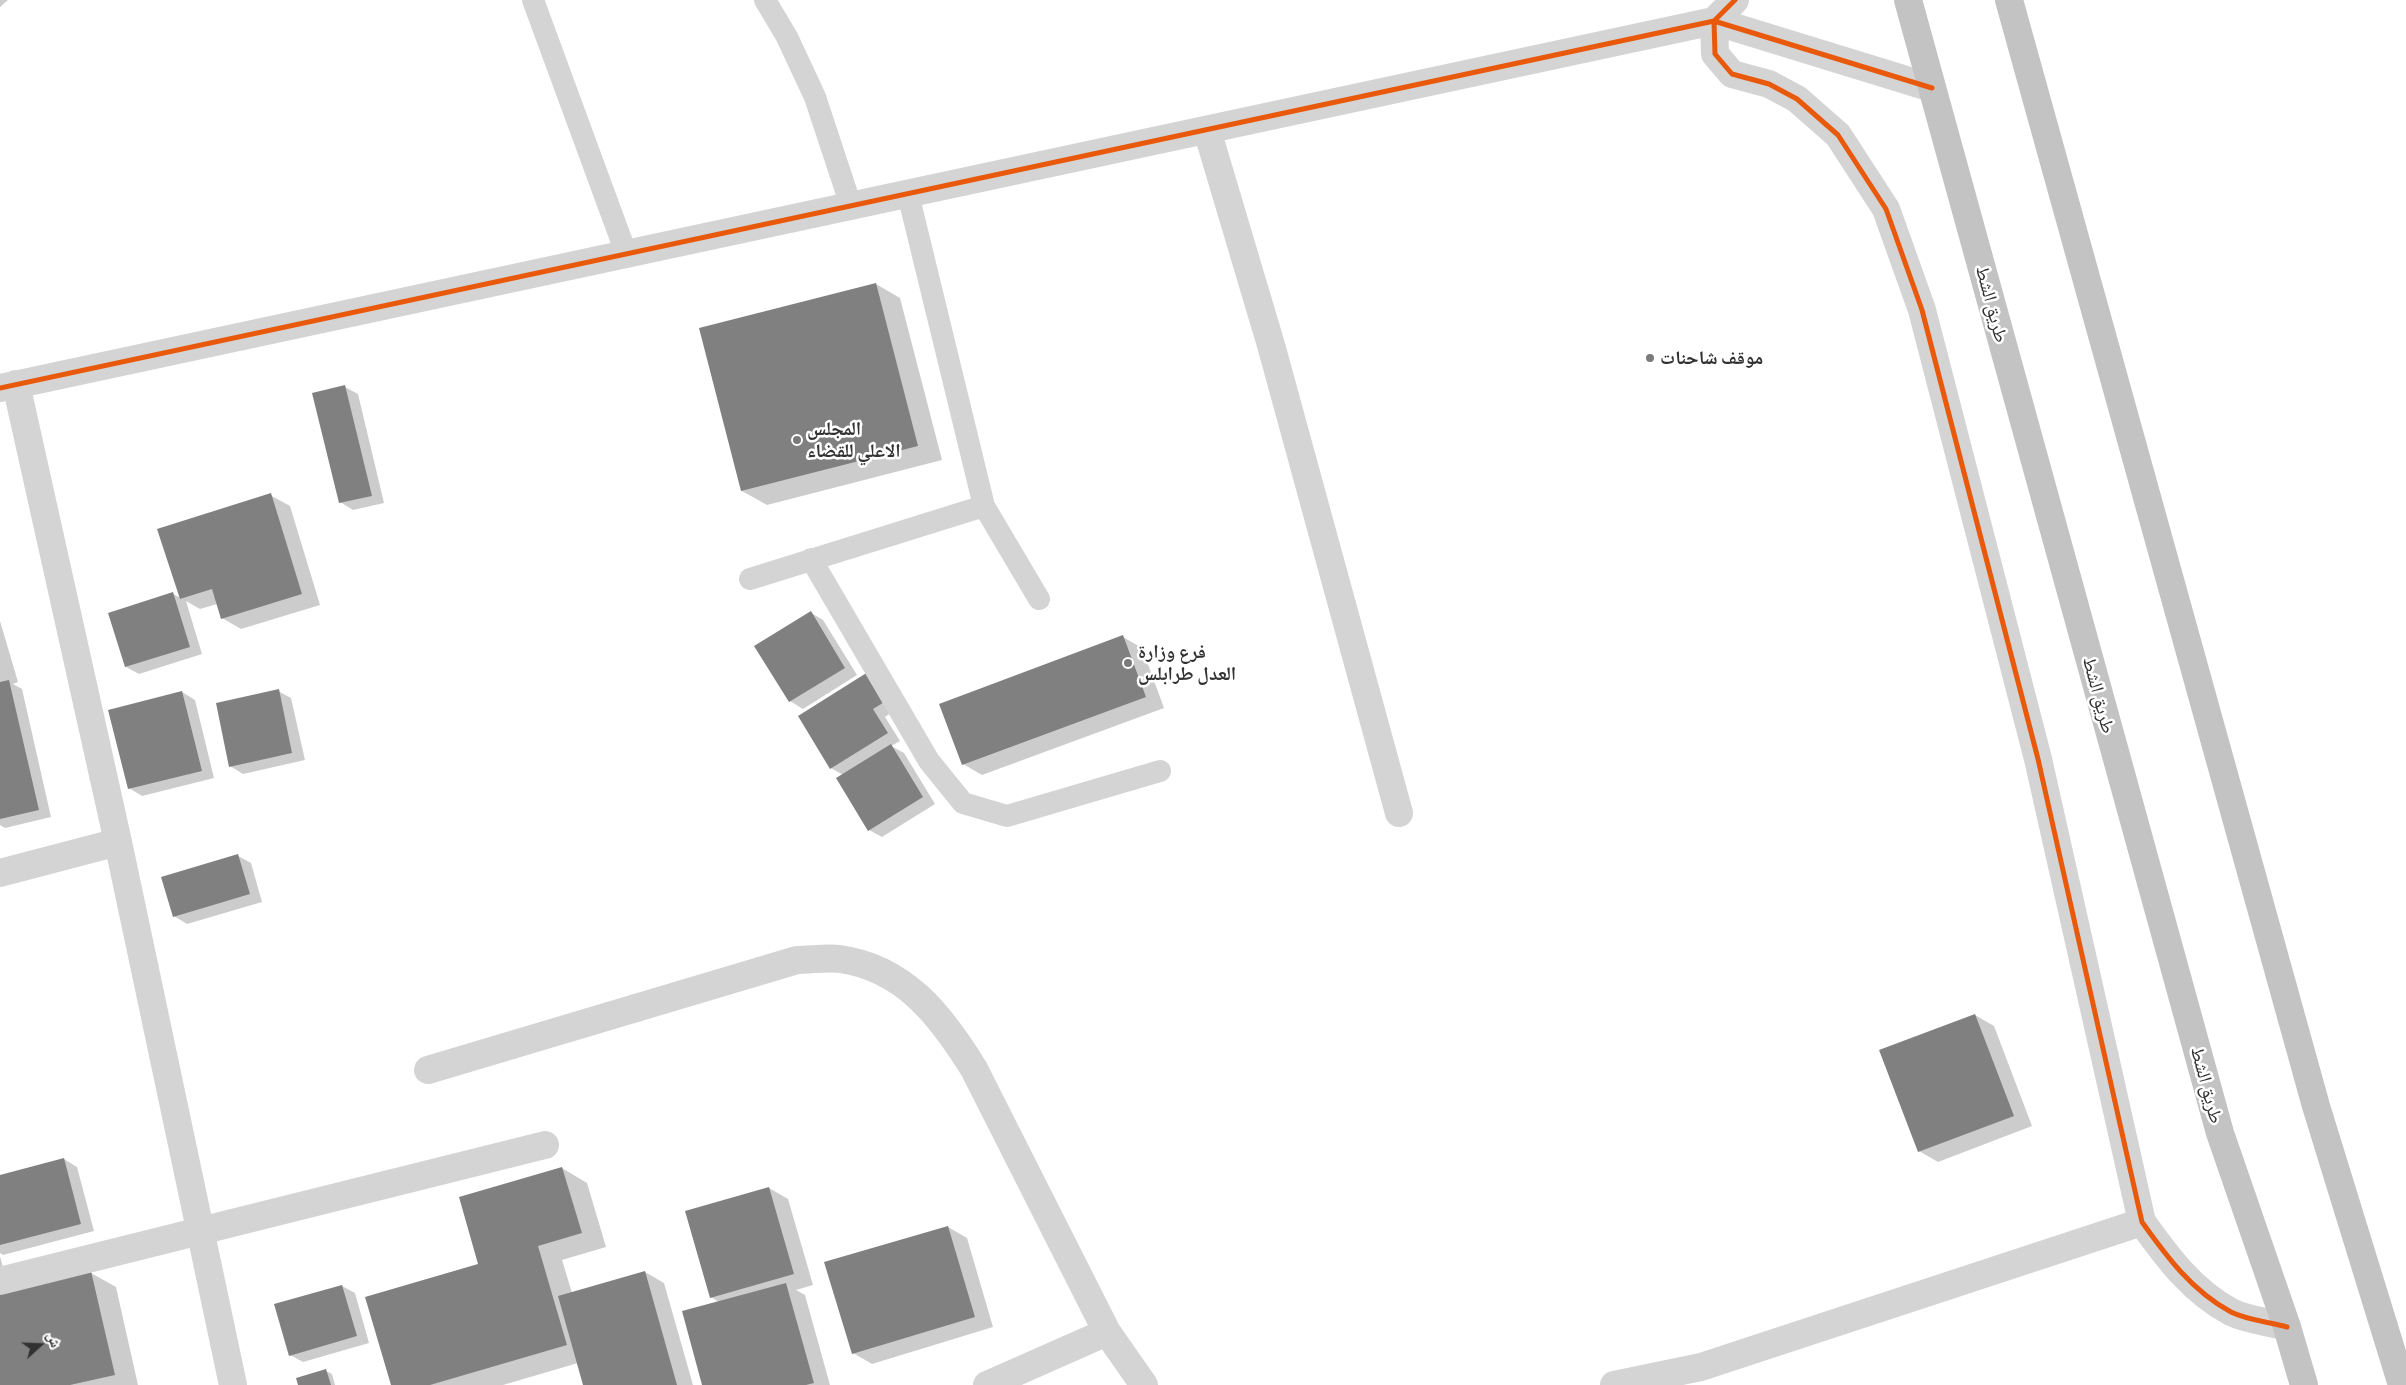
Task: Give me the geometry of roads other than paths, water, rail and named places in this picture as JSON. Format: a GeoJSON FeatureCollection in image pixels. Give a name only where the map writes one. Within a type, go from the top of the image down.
{"type":"FeatureCollection","features":[{"type":"Feature","properties":{"kind":"highway","name":"طريق الشط"},"geometry":{"type":"LineString","coordinates":[[1908,0],[2220,1133],[2287,1327],[2304,1385]]}},
{"type":"Feature","properties":{"kind":"highway"},"geometry":{"type":"LineString","coordinates":[[2010,0],[2316,1106],[2402,1385]]}},
{"type":"Feature","properties":{"kind":"street"},"geometry":{"type":"LineString","coordinates":[[1734,0],[1714,21],[1715,54],[1732,74],[1769,84],[1797,99],[1838,136],[1886,209],[1922,310],[2038,758],[2142,1222],[2170,1261],[2204,1294],[2232,1312],[2287,1327]]}},
{"type":"Feature","properties":{"kind":"street"},"geometry":{"type":"LineString","coordinates":[[233,1385],[118,842],[8,386],[1714,21],[1932,88]]}},
{"type":"Feature","properties":{"kind":"street"},"geometry":{"type":"LineString","coordinates":[[1207,130],[1271,345],[1399,812]]}},
{"type":"Feature","properties":{"kind":"street"},"geometry":{"type":"LineString","coordinates":[[0,872],[118,842]]}},
{"type":"Feature","properties":{"kind":"street"},"geometry":{"type":"LineString","coordinates":[[428,1070],[797,960],[839,959],[884,971],[922,998],[950,1031],[974,1069],[1107,1332],[1144,1385]]}},
{"type":"Feature","properties":{"kind":"street"},"geometry":{"type":"LineString","coordinates":[[0,1281],[545,1145]]}},
{"type":"Feature","properties":{"kind":"street"},"geometry":{"type":"LineString","coordinates":[[1614,1385],[1702,1368],[2142,1222]]}},
{"type":"Feature","properties":{"kind":"street"},"geometry":{"type":"LineString","coordinates":[[996,1383],[1107,1332]]}},
{"type":"Feature","properties":{"kind":"lane"},"geometry":{"type":"LineString","coordinates":[[532,0],[626,253]]}},
{"type":"Feature","properties":{"kind":"lane"},"geometry":{"type":"LineString","coordinates":[[765,0],[787,37],[815,97],[850,206]]}},
{"type":"Feature","properties":{"kind":"lane"},"geometry":{"type":"LineString","coordinates":[[908,194],[984,506],[1040,599]]}},
{"type":"Feature","properties":{"kind":"lane"},"geometry":{"type":"LineString","coordinates":[[750,579],[984,506]]}},
{"type":"Feature","properties":{"kind":"lane"},"geometry":{"type":"LineString","coordinates":[[811,559],[929,761],[963,803],[1007,816],[1160,771]]}},
{"type":"Feature","properties":{"kind":"place","name":"موقف شاحنات"},"geometry":{"type":"Point","coordinates":[1650,358]}},
{"type":"Feature","properties":{"kind":"place","name":"المجلس الاعلي للقضاء"},"geometry":{"type":"Point","coordinates":[797,440]}},
{"type":"Feature","properties":{"kind":"place","name":"فرع وزارة العدل طرابلس"},"geometry":{"type":"Point","coordinates":[1128,663]}}]}
